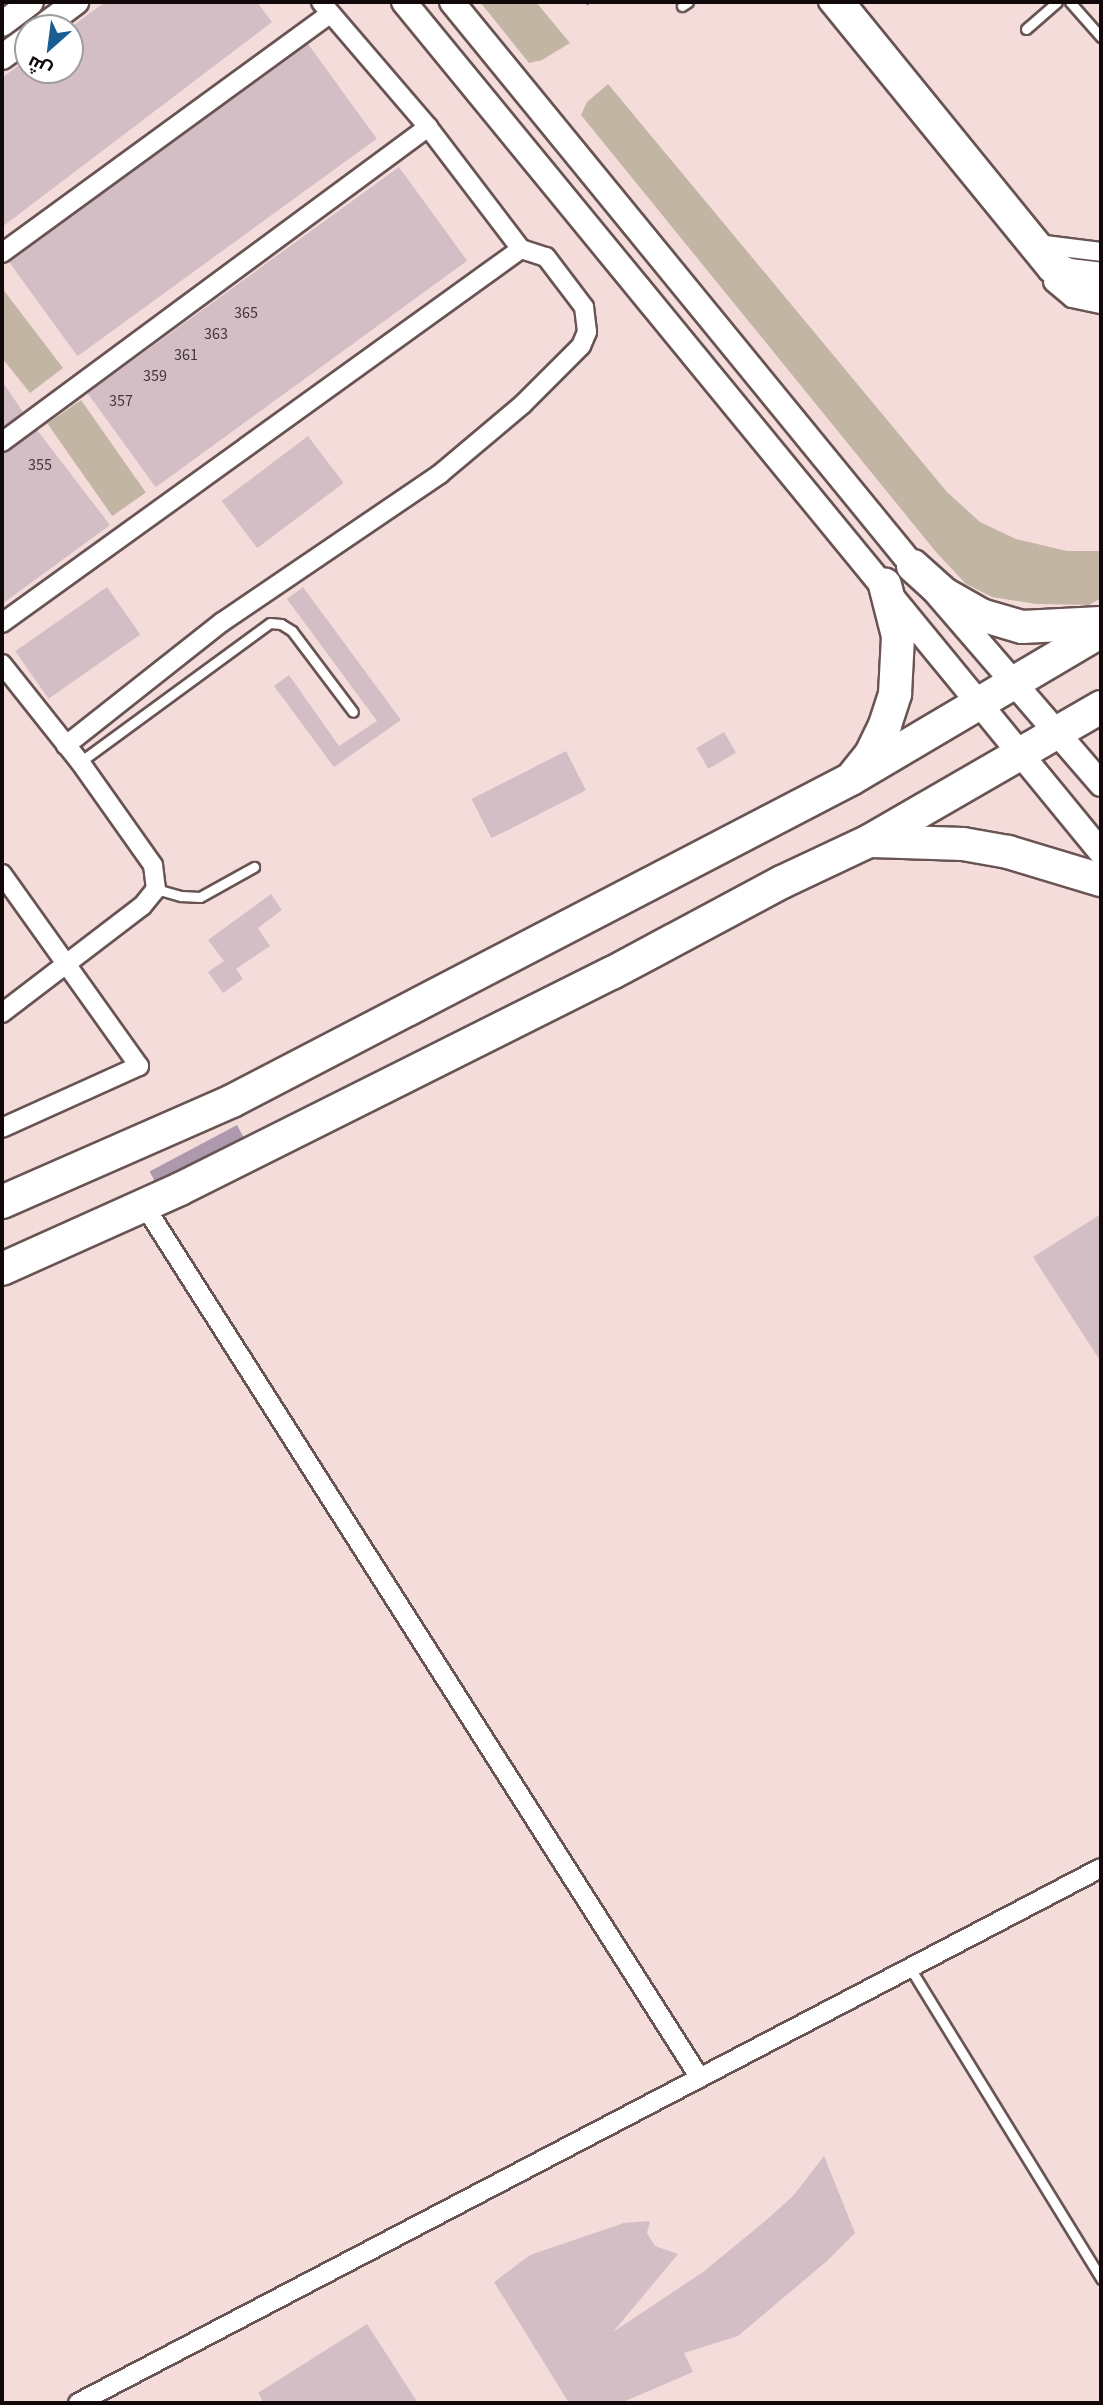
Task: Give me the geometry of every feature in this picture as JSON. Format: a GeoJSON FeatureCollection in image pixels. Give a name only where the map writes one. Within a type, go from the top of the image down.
{"type":"FeatureCollection","features":[{"type":"Feature","properties":{"kind":"highway"},"geometry":{"type":"LineString","coordinates":[[913,566],[944,594],[981,615],[1021,627],[1101,623]]}},
{"type":"Feature","properties":{"kind":"highway"},"geometry":{"type":"LineString","coordinates":[[851,779],[871,754],[885,725],[895,694],[898,636],[885,585]]}},
{"type":"Feature","properties":{"kind":"highway"},"geometry":{"type":"LineString","coordinates":[[2,1202],[232,1101],[851,779],[1101,631]]}},
{"type":"Feature","properties":{"kind":"highway"},"geometry":{"type":"LineString","coordinates":[[2,1269],[144,1205],[612,973],[782,882],[869,841],[1101,707]]}},
{"type":"Feature","properties":{"kind":"highway"},"geometry":{"type":"LineString","coordinates":[[869,841],[930,842],[997,850],[1052,863],[1101,880]]}},
{"type":"Feature","properties":{"kind":"main road"},"geometry":{"type":"LineString","coordinates":[[2,23],[31,2]]}},
{"type":"Feature","properties":{"kind":"main road"},"geometry":{"type":"LineString","coordinates":[[60,14],[76,2]]}},
{"type":"Feature","properties":{"kind":"main road"},"geometry":{"type":"LineString","coordinates":[[404,2],[982,703],[1101,852]]}},
{"type":"Feature","properties":{"kind":"main road"},"geometry":{"type":"LineString","coordinates":[[452,2],[913,566],[1016,682],[1101,784]]}},
{"type":"Feature","properties":{"kind":"street"},"geometry":{"type":"LineString","coordinates":[[828,2],[1066,294],[1101,304]]}},
{"type":"Feature","properties":{"kind":"street"},"geometry":{"type":"LineString","coordinates":[[846,2],[1062,265],[1101,272]]}},
{"type":"Feature","properties":{"kind":"street"},"geometry":{"type":"LineString","coordinates":[[2,253],[325,8],[428,127],[522,249],[546,257],[584,307],[587,332],[581,346],[522,405],[440,474],[222,622],[66,745]]}},
{"type":"Feature","properties":{"kind":"street"},"geometry":{"type":"LineString","coordinates":[[2,442],[428,127]]}},
{"type":"Feature","properties":{"kind":"street"},"geometry":{"type":"LineString","coordinates":[[1045,244],[1101,252]]}},
{"type":"Feature","properties":{"kind":"street"},"geometry":{"type":"LineString","coordinates":[[2,623],[522,249]]}},
{"type":"Feature","properties":{"kind":"street"},"geometry":{"type":"LineString","coordinates":[[1048,272],[1065,282],[1101,288]]}},
{"type":"Feature","properties":{"kind":"street"},"geometry":{"type":"LineString","coordinates":[[2,664],[80,762],[153,865],[156,889],[142,906],[2,1013]]}},
{"type":"Feature","properties":{"kind":"street"},"geometry":{"type":"LineString","coordinates":[[2,874],[139,1066],[2,1128]]}},
{"type":"Feature","properties":{"kind":"street"},"geometry":{"type":"LineString","coordinates":[[144,1205],[700,2078]]}},
{"type":"Feature","properties":{"kind":"street"},"geometry":{"type":"LineString","coordinates":[[78,2403],[1101,1868]]}},
{"type":"Feature","properties":{"kind":"lane"},"geometry":{"type":"LineString","coordinates":[[1026,29],[1057,2]]}},
{"type":"Feature","properties":{"kind":"lane"},"geometry":{"type":"LineString","coordinates":[[1070,2],[1101,37]]}},
{"type":"Feature","properties":{"kind":"lane"},"geometry":{"type":"LineString","coordinates":[[80,762],[270,623],[281,624],[292,631],[353,712]]}},
{"type":"Feature","properties":{"kind":"lane"},"geometry":{"type":"LineString","coordinates":[[156,889],[181,896],[200,897],[254,867]]}},
{"type":"Feature","properties":{"kind":"lane"},"geometry":{"type":"LineString","coordinates":[[910,1968],[1101,2279]]}},
{"type":"Feature","properties":{"kind":"shaded area"},"geometry":{"type":"Polygon","coordinates":[[[480,2],[536,2],[570,43],[542,60],[529,63],[480,2]]]}},
{"type":"Feature","properties":{"kind":"shaded area"},"geometry":{"type":"Polygon","coordinates":[[[608,84],[947,492],[980,522],[1016,539],[1067,551],[1101,551],[1101,598],[1089,605],[1036,604],[992,597],[966,584],[936,552],[581,115],[587,102],[608,84]]]}},
{"type":"Feature","properties":{"kind":"shaded area"},"geometry":{"type":"Polygon","coordinates":[[[2,288],[63,368],[30,393],[2,358],[2,288]]]}},
{"type":"Feature","properties":{"kind":"shaded area"},"geometry":{"type":"Polygon","coordinates":[[[81,400],[146,493],[112,516],[47,424],[81,400]]]}},
{"type":"Feature","properties":{"kind":"shaded area"},"geometry":{"type":"Polygon","coordinates":[[[237,1125],[245,1140],[158,1186],[150,1171],[237,1125]]]}},
{"type":"Feature","properties":{"kind":"building"},"geometry":{"type":"Polygon","coordinates":[[[105,2],[257,2],[272,22],[2,227],[2,78],[14,69],[14,84],[84,84],[84,18],[105,2]]]}},
{"type":"Feature","properties":{"kind":"building"},"geometry":{"type":"Polygon","coordinates":[[[308,44],[377,139],[77,356],[9,261],[308,44]]]}},
{"type":"Feature","properties":{"kind":"building"},"geometry":{"type":"Polygon","coordinates":[[[399,167],[467,261],[156,487],[88,393],[399,167]]]}},
{"type":"Feature","properties":{"kind":"building"},"geometry":{"type":"Polygon","coordinates":[[[2,381],[23,412],[2,428],[2,381]]]}},
{"type":"Feature","properties":{"kind":"building"},"geometry":{"type":"Polygon","coordinates":[[[37,430],[110,525],[2,604],[2,453],[37,430]]]}},
{"type":"Feature","properties":{"kind":"building"},"geometry":{"type":"Polygon","coordinates":[[[308,436],[344,483],[257,548],[222,501],[308,436]]]}},
{"type":"Feature","properties":{"kind":"building"},"geometry":{"type":"Polygon","coordinates":[[[107,587],[140,635],[49,699],[15,651],[107,587]]]}},
{"type":"Feature","properties":{"kind":"building"},"geometry":{"type":"Polygon","coordinates":[[[303,587],[401,720],[334,767],[274,686],[289,675],[339,746],[377,721],[287,599],[303,587]]]}},
{"type":"Feature","properties":{"kind":"building"},"geometry":{"type":"Polygon","coordinates":[[[724,732],[736,753],[708,769],[696,748],[724,732]]]}},
{"type":"Feature","properties":{"kind":"building"},"geometry":{"type":"Polygon","coordinates":[[[566,751],[586,790],[492,838],[472,799],[566,751]]]}},
{"type":"Feature","properties":{"kind":"building"},"geometry":{"type":"Polygon","coordinates":[[[271,894],[282,910],[258,928],[270,946],[236,969],[243,979],[223,993],[208,972],[224,961],[208,940],[271,894]]]}},
{"type":"Feature","properties":{"kind":"building"},"geometry":{"type":"Polygon","coordinates":[[[1101,1214],[1101,1362],[1033,1257],[1101,1214]]]}},
{"type":"Feature","properties":{"kind":"building"},"geometry":{"type":"Polygon","coordinates":[[[824,2156],[855,2233],[827,2261],[738,2336],[684,2353],[693,2372],[621,2403],[569,2403],[494,2282],[530,2255],[624,2223],[650,2221],[647,2233],[655,2246],[678,2254],[613,2332],[703,2272],[764,2222],[793,2196],[824,2156]]]}},
{"type":"Feature","properties":{"kind":"building"},"geometry":{"type":"Polygon","coordinates":[[[367,2324],[418,2403],[264,2403],[258,2393],[367,2324]]]}}]}
